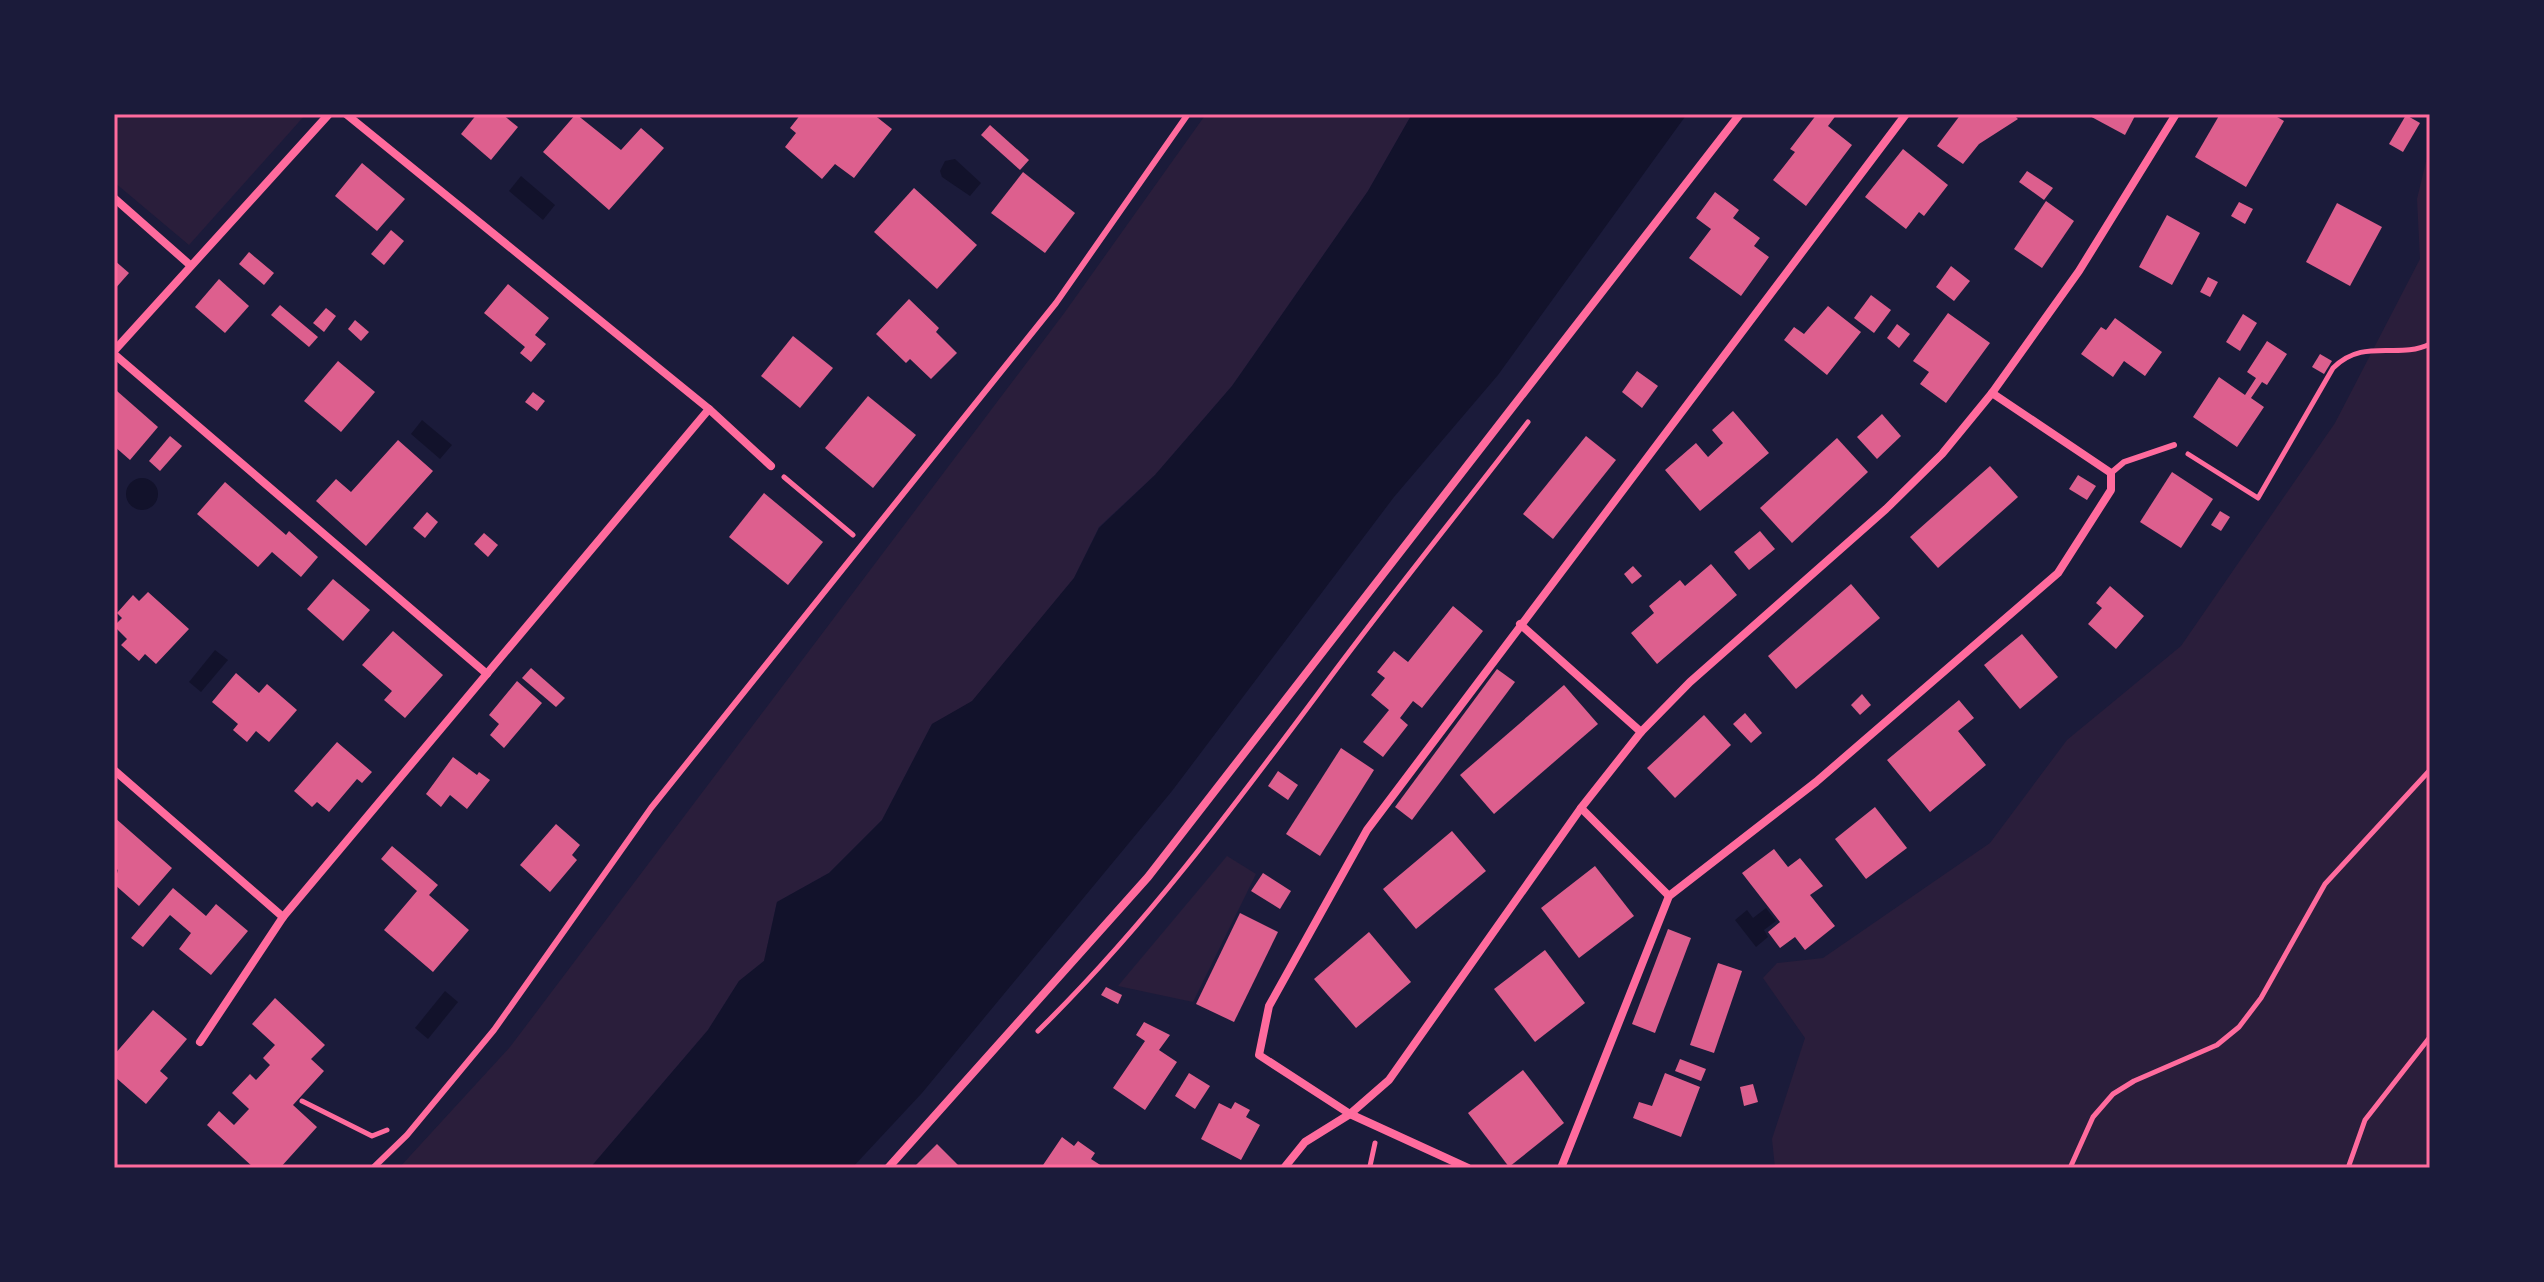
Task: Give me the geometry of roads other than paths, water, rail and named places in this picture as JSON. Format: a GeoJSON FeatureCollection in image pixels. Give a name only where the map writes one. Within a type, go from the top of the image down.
{"type":"FeatureCollection","features":[{"type":"Feature","properties":{"kind":"street"},"geometry":{"type":"LineString","coordinates":[[329,114],[114,352],[487,674]]}},
{"type":"Feature","properties":{"kind":"street"},"geometry":{"type":"LineString","coordinates":[[346,114],[709,409],[771,466]]}},
{"type":"Feature","properties":{"kind":"street"},"geometry":{"type":"LineString","coordinates":[[888,1168],[1148,877],[1740,114]]}},
{"type":"Feature","properties":{"kind":"street"},"geometry":{"type":"LineString","coordinates":[[1468,1168],[1350,1114],[1259,1055],[1269,1006],[1367,830],[1906,114]]}},
{"type":"Feature","properties":{"kind":"street"},"geometry":{"type":"LineString","coordinates":[[1284,1168],[1305,1142],[1350,1114],[1389,1080],[1581,808],[1641,732],[1690,682],[1886,509],[1942,454],[1992,393],[2079,271],[2176,114]]}},
{"type":"Feature","properties":{"kind":"street"},"geometry":{"type":"LineString","coordinates":[[114,198],[190,265]]}},
{"type":"Feature","properties":{"kind":"street"},"geometry":{"type":"LineString","coordinates":[[1561,1168],[1669,896],[1816,782],[2058,573],[2111,490],[2111,473],[1992,393]]}},
{"type":"Feature","properties":{"kind":"street"},"geometry":{"type":"LineString","coordinates":[[200,1042],[283,917],[709,409]]}},
{"type":"Feature","properties":{"kind":"street"},"geometry":{"type":"LineString","coordinates":[[1520,624],[1641,732]]}},
{"type":"Feature","properties":{"kind":"street"},"geometry":{"type":"LineString","coordinates":[[114,770],[283,917]]}},
{"type":"Feature","properties":{"kind":"street"},"geometry":{"type":"LineString","coordinates":[[1581,808],[1669,896]]}},
{"type":"Feature","properties":{"kind":"lane"},"geometry":{"type":"LineString","coordinates":[[373,1168],[407,1135],[494,1030],[651,808],[1056,303],[1188,114]]}},
{"type":"Feature","properties":{"kind":"lane"},"geometry":{"type":"LineString","coordinates":[[2111,473],[2124,462],[2174,445]]}}]}
